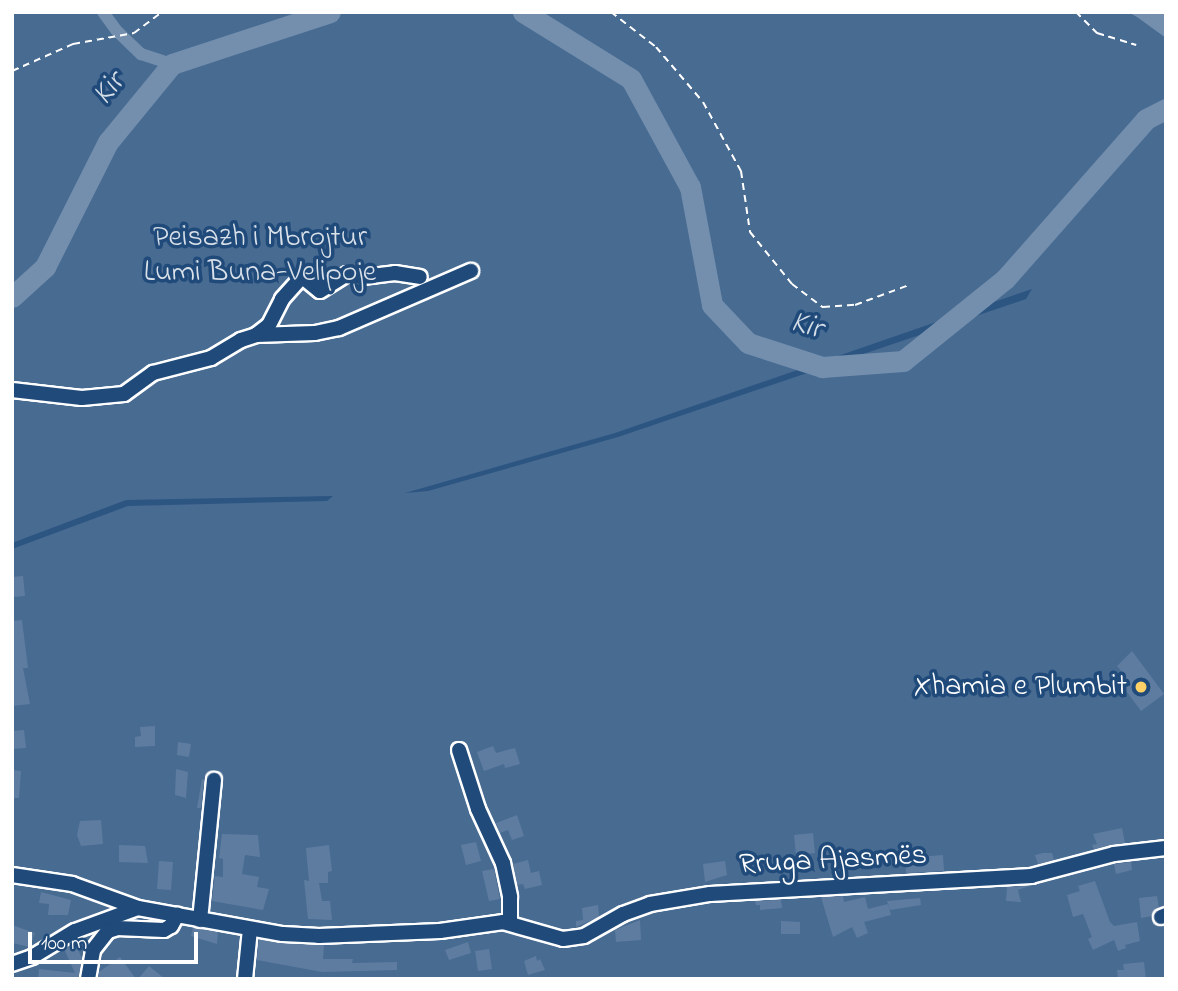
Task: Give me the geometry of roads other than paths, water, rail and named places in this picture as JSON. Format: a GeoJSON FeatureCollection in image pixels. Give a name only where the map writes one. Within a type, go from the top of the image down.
{"type":"FeatureCollection","features":[{"type":"Feature","properties":{"kind":"street"},"geometry":{"type":"LineString","coordinates":[[256,335],[315,333],[339,328],[471,271]]}},
{"type":"Feature","properties":{"kind":"street"},"geometry":{"type":"LineString","coordinates":[[12,390],[109,398],[124,394],[153,373],[211,358],[256,335],[269,324],[282,299],[300,279],[305,279],[320,291],[347,274],[363,277],[395,273],[420,277]]}},
{"type":"Feature","properties":{"kind":"street"},"geometry":{"type":"LineString","coordinates":[[459,750],[478,809],[503,863],[512,914],[510,923]]}},
{"type":"Feature","properties":{"kind":"street"},"geometry":{"type":"LineString","coordinates":[[200,920],[214,780]]}},
{"type":"Feature","properties":{"kind":"street","name":"Rruga Ajasmës"},"geometry":{"type":"LineString","coordinates":[[12,875],[72,884],[138,908],[250,929],[319,936],[440,931],[510,923],[552,937],[573,938],[650,904],[710,894],[1031,876],[1114,855],[1166,848]]}},
{"type":"Feature","properties":{"kind":"street"},"geometry":{"type":"LineString","coordinates":[[12,964],[32,957],[75,931],[138,908]]}},
{"type":"Feature","properties":{"kind":"street"},"geometry":{"type":"LineString","coordinates":[[88,979],[93,950],[108,931],[117,928],[164,930],[171,926],[177,915]]}},
{"type":"Feature","properties":{"kind":"street"},"geometry":{"type":"LineString","coordinates":[[245,979],[250,929]]}},
{"type":"Feature","properties":{"kind":"waterway"},"geometry":{"type":"LineString","coordinates":[[103,12],[116,30],[141,54],[172,64]]}},
{"type":"Feature","properties":{"kind":"waterway","name":"Kir"},"geometry":{"type":"LineString","coordinates":[[12,297],[45,267],[108,142],[172,64],[330,12]]}},
{"type":"Feature","properties":{"kind":"waterway","name":"Kir"},"geometry":{"type":"LineString","coordinates":[[523,12],[631,79],[690,187],[712,305],[748,343],[822,367],[903,361],[1005,279],[1146,119],[1166,109]]}},
{"type":"Feature","properties":{"kind":"place","name":"Xhamia e Plumbit"},"geometry":{"type":"Point","coordinates":[1141,687]}},
{"type":"Feature","properties":{"kind":"park label","name":"Peisazh i Mbrojtur Lumi Buna-Velipoje"},"geometry":{"type":"Point","coordinates":[260,255]}}]}
